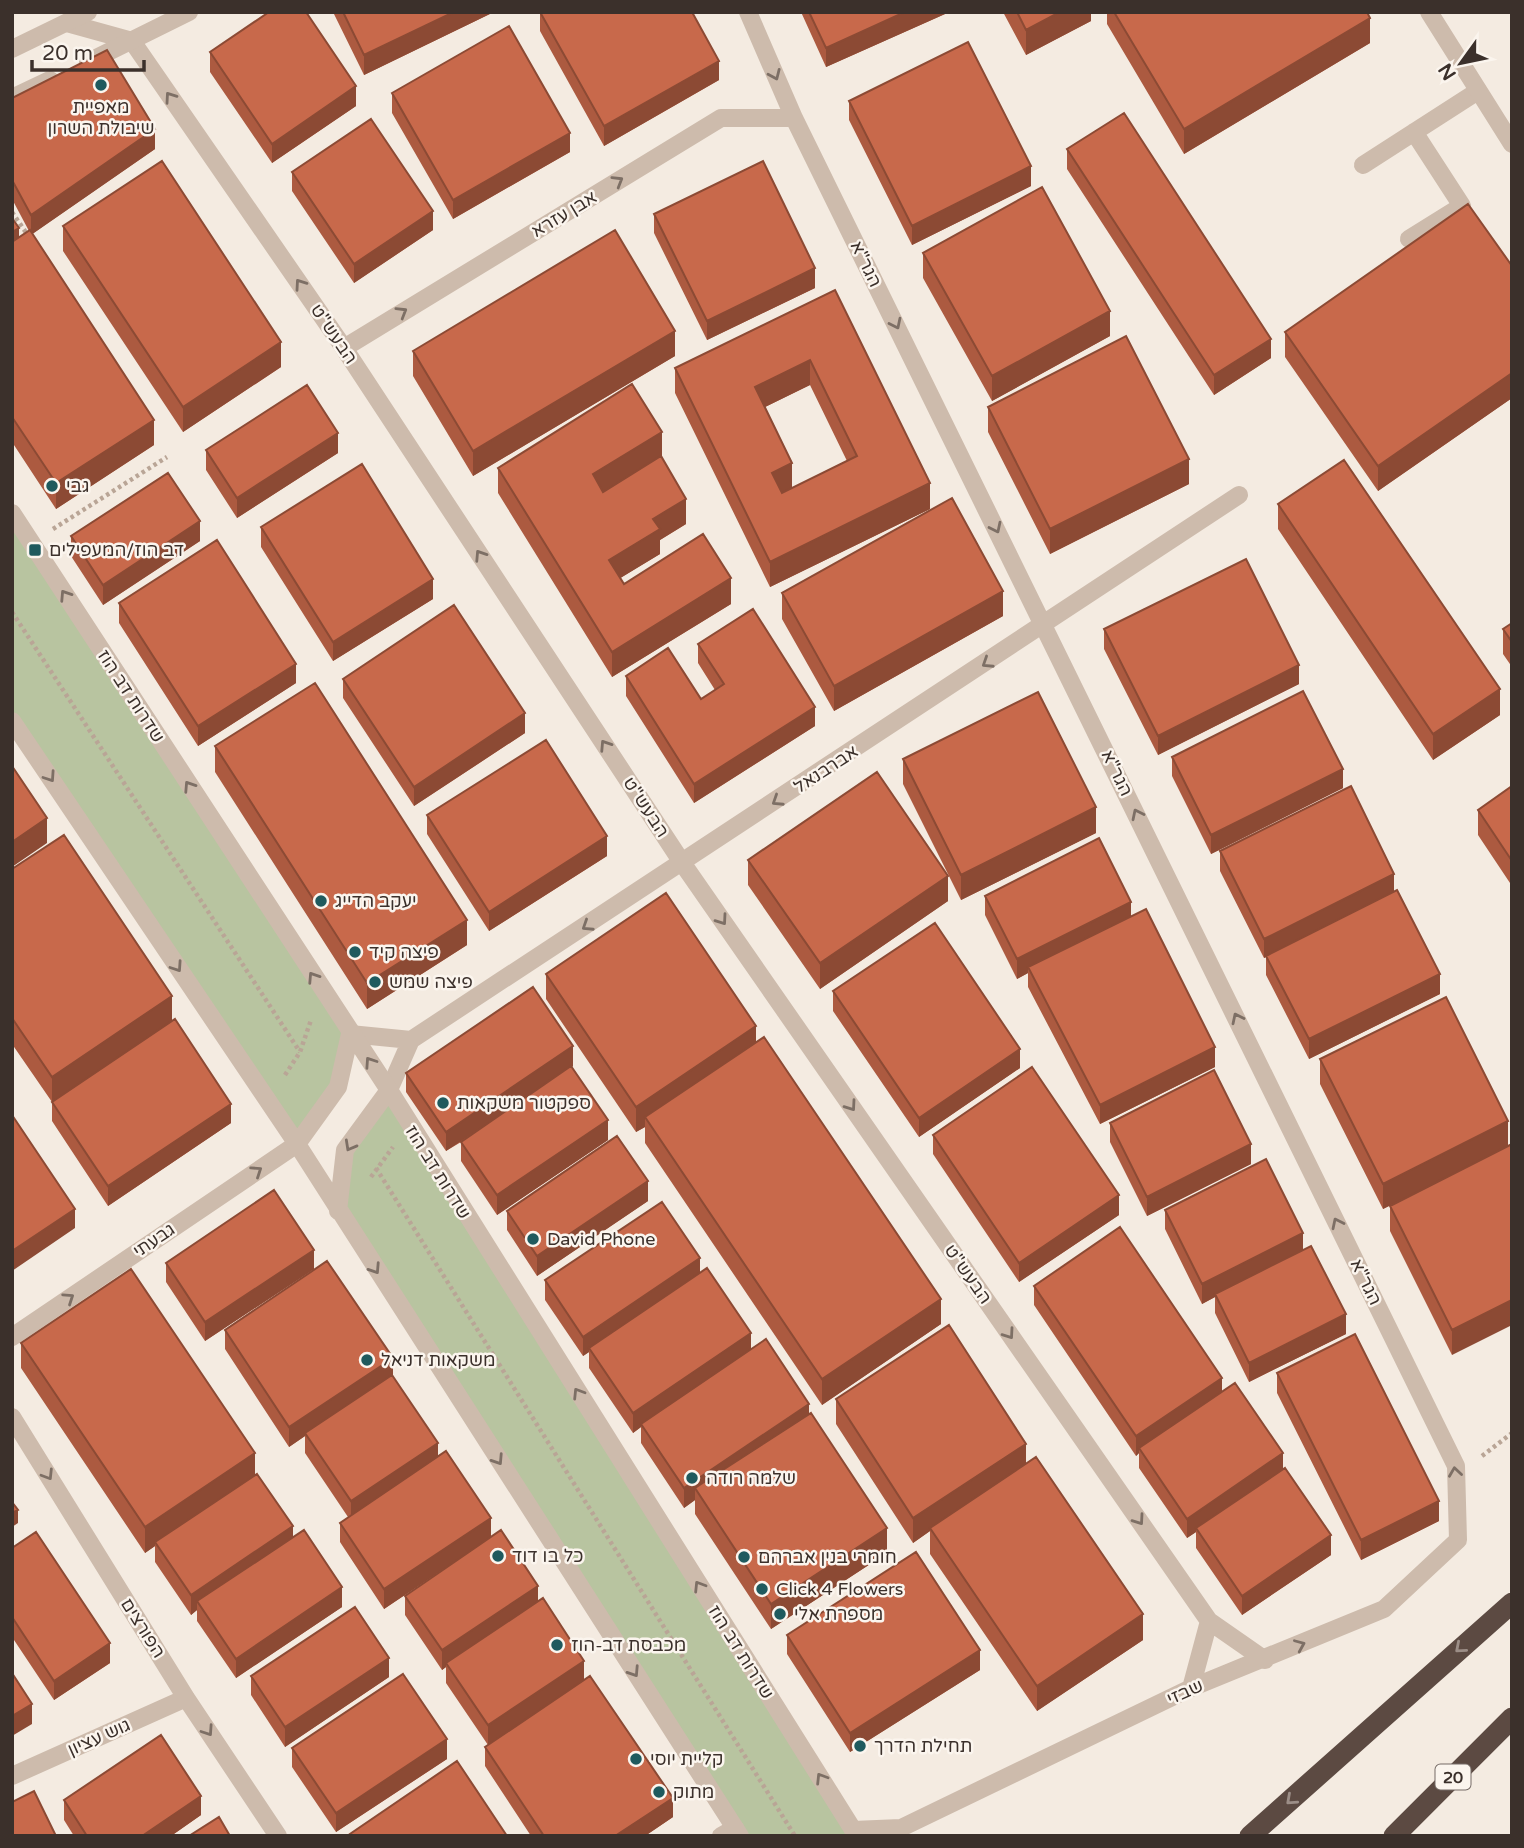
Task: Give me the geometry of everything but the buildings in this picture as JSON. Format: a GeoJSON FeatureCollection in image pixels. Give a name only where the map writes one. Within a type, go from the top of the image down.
{"type":"FeatureCollection","features":[{"type":"Feature","properties":{"kind":"highway"},"geometry":{"type":"LineString","coordinates":[[1250,1836],[1512,1603]]}},
{"type":"Feature","properties":{"kind":"highway","name":"20"},"geometry":{"type":"LineString","coordinates":[[1394,1836],[1512,1718]]}},
{"type":"Feature","properties":{"kind":"highway"},"geometry":{"type":"LineString","coordinates":[[1235,1836],[1268,1820]]}},
{"type":"Feature","properties":{"kind":"street"},"geometry":{"type":"LineString","coordinates":[[12,49],[88,12]]}},
{"type":"Feature","properties":{"kind":"street"},"geometry":{"type":"LineString","coordinates":[[12,98],[189,12]]}},
{"type":"Feature","properties":{"kind":"street","name":"הגר\"א"},"geometry":{"type":"LineString","coordinates":[[748,12],[794,118],[1456,1466],[1458,1540]]}},
{"type":"Feature","properties":{"kind":"street"},"geometry":{"type":"LineString","coordinates":[[1429,12],[1512,144]]}},
{"type":"Feature","properties":{"kind":"street"},"geometry":{"type":"LineString","coordinates":[[67,23],[132,41]]}},
{"type":"Feature","properties":{"kind":"street","name":"הבעש\"ט"},"geometry":{"type":"LineString","coordinates":[[132,41],[344,348],[683,863],[1209,1621],[1265,1660]]}},
{"type":"Feature","properties":{"kind":"street"},"geometry":{"type":"LineString","coordinates":[[1363,165],[1478,91]]}},
{"type":"Feature","properties":{"kind":"street","name":"אבן עזרא"},"geometry":{"type":"LineString","coordinates":[[344,348],[721,118],[794,118]]}},
{"type":"Feature","properties":{"kind":"street"},"geometry":{"type":"LineString","coordinates":[[1409,239],[1462,206],[1414,132]]}},
{"type":"Feature","properties":{"kind":"street","name":"אברבנאל"},"geometry":{"type":"LineString","coordinates":[[411,1040],[1239,495]]}},
{"type":"Feature","properties":{"kind":"street","name":"שדרות דב הוז"},"geometry":{"type":"LineString","coordinates":[[12,513],[321,990],[389,1090],[410,1128],[855,1833]]}},
{"type":"Feature","properties":{"kind":"street"},"geometry":{"type":"LineString","coordinates":[[12,721],[296,1144],[732,1833]]}},
{"type":"Feature","properties":{"kind":"street"},"geometry":{"type":"LineString","coordinates":[[338,1211],[345,1150],[389,1090],[411,1040],[350,1034]]}},
{"type":"Feature","properties":{"kind":"street","name":"גבעתי"},"geometry":{"type":"LineString","coordinates":[[12,1336],[296,1144],[338,1087],[350,1034]]}},
{"type":"Feature","properties":{"kind":"street","name":"הפורצים"},"geometry":{"type":"LineString","coordinates":[[12,1417],[186,1698],[278,1836]]}},
{"type":"Feature","properties":{"kind":"street","name":"שבזי"},"geometry":{"type":"LineString","coordinates":[[855,1833],[899,1832],[1191,1688],[1265,1660],[1384,1609],[1458,1540]]}},
{"type":"Feature","properties":{"kind":"street"},"geometry":{"type":"LineString","coordinates":[[1191,1688],[1209,1621]]}},
{"type":"Feature","properties":{"kind":"street","name":"גוש עציון"},"geometry":{"type":"LineString","coordinates":[[12,1776],[186,1698]]}},
{"type":"Feature","properties":{"kind":"path"},"geometry":{"type":"LineString","coordinates":[[12,212],[35,246]]}},
{"type":"Feature","properties":{"kind":"path"},"geometry":{"type":"LineString","coordinates":[[63,523],[167,457]]}},
{"type":"Feature","properties":{"kind":"path"},"geometry":{"type":"LineString","coordinates":[[12,612],[300,1052]]}},
{"type":"Feature","properties":{"kind":"path"},"geometry":{"type":"LineString","coordinates":[[267,1101],[300,1052],[321,990]]}},
{"type":"Feature","properties":{"kind":"path"},"geometry":{"type":"LineString","coordinates":[[370,1179],[410,1128]]}},
{"type":"Feature","properties":{"kind":"path"},"geometry":{"type":"LineString","coordinates":[[376,1168],[795,1836]]}},
{"type":"Feature","properties":{"kind":"path"},"geometry":{"type":"LineString","coordinates":[[1456,1466],[1466,1467],[1512,1433]]}},
{"type":"Feature","properties":{"kind":"green space"},"geometry":{"type":"Polygon","coordinates":[[[12,513],[350,1034],[338,1087],[297,1144],[12,721],[12,513]]]}},
{"type":"Feature","properties":{"kind":"green space"},"geometry":{"type":"Polygon","coordinates":[[[389,1090],[857,1836],[740,1836],[338,1211],[345,1150],[389,1090]]]}},
{"type":"Feature","properties":{"kind":"place","name":"מאפיית שיבולת השרון"},"geometry":{"type":"Point","coordinates":[101,85]}},
{"type":"Feature","properties":{"kind":"place","name":"גבי"},"geometry":{"type":"Point","coordinates":[52,486]}},
{"type":"Feature","properties":{"kind":"place","name":"דב הוז/המעפילים"},"geometry":{"type":"Point","coordinates":[35,550]}},
{"type":"Feature","properties":{"kind":"place","name":"יעקב הדייג"},"geometry":{"type":"Point","coordinates":[321,901]}},
{"type":"Feature","properties":{"kind":"place","name":"פיצה קיד"},"geometry":{"type":"Point","coordinates":[355,952]}},
{"type":"Feature","properties":{"kind":"place","name":"פיצה שמש"},"geometry":{"type":"Point","coordinates":[375,982]}},
{"type":"Feature","properties":{"kind":"place","name":"ספקטור משקאות"},"geometry":{"type":"Point","coordinates":[443,1103]}},
{"type":"Feature","properties":{"kind":"place","name":"David Phone"},"geometry":{"type":"Point","coordinates":[533,1239]}},
{"type":"Feature","properties":{"kind":"place","name":"משקאות דניאל"},"geometry":{"type":"Point","coordinates":[367,1360]}},
{"type":"Feature","properties":{"kind":"place","name":"שלמה רודה"},"geometry":{"type":"Point","coordinates":[692,1478]}},
{"type":"Feature","properties":{"kind":"place","name":"כל בו דוד"},"geometry":{"type":"Point","coordinates":[498,1556]}},
{"type":"Feature","properties":{"kind":"place","name":"חומרי בנין אברהם"},"geometry":{"type":"Point","coordinates":[744,1557]}},
{"type":"Feature","properties":{"kind":"place","name":"Click 4 Flowers"},"geometry":{"type":"Point","coordinates":[762,1589]}},
{"type":"Feature","properties":{"kind":"place","name":"מספרת אלי"},"geometry":{"type":"Point","coordinates":[780,1614]}},
{"type":"Feature","properties":{"kind":"place","name":"מכבסת דב-הוז"},"geometry":{"type":"Point","coordinates":[557,1645]}},
{"type":"Feature","properties":{"kind":"place","name":"תחילת הדרך"},"geometry":{"type":"Point","coordinates":[860,1746]}},
{"type":"Feature","properties":{"kind":"place","name":"קליית יוסי"},"geometry":{"type":"Point","coordinates":[636,1759]}},
{"type":"Feature","properties":{"kind":"place","name":"מתוק"},"geometry":{"type":"Point","coordinates":[659,1792]}}]}
